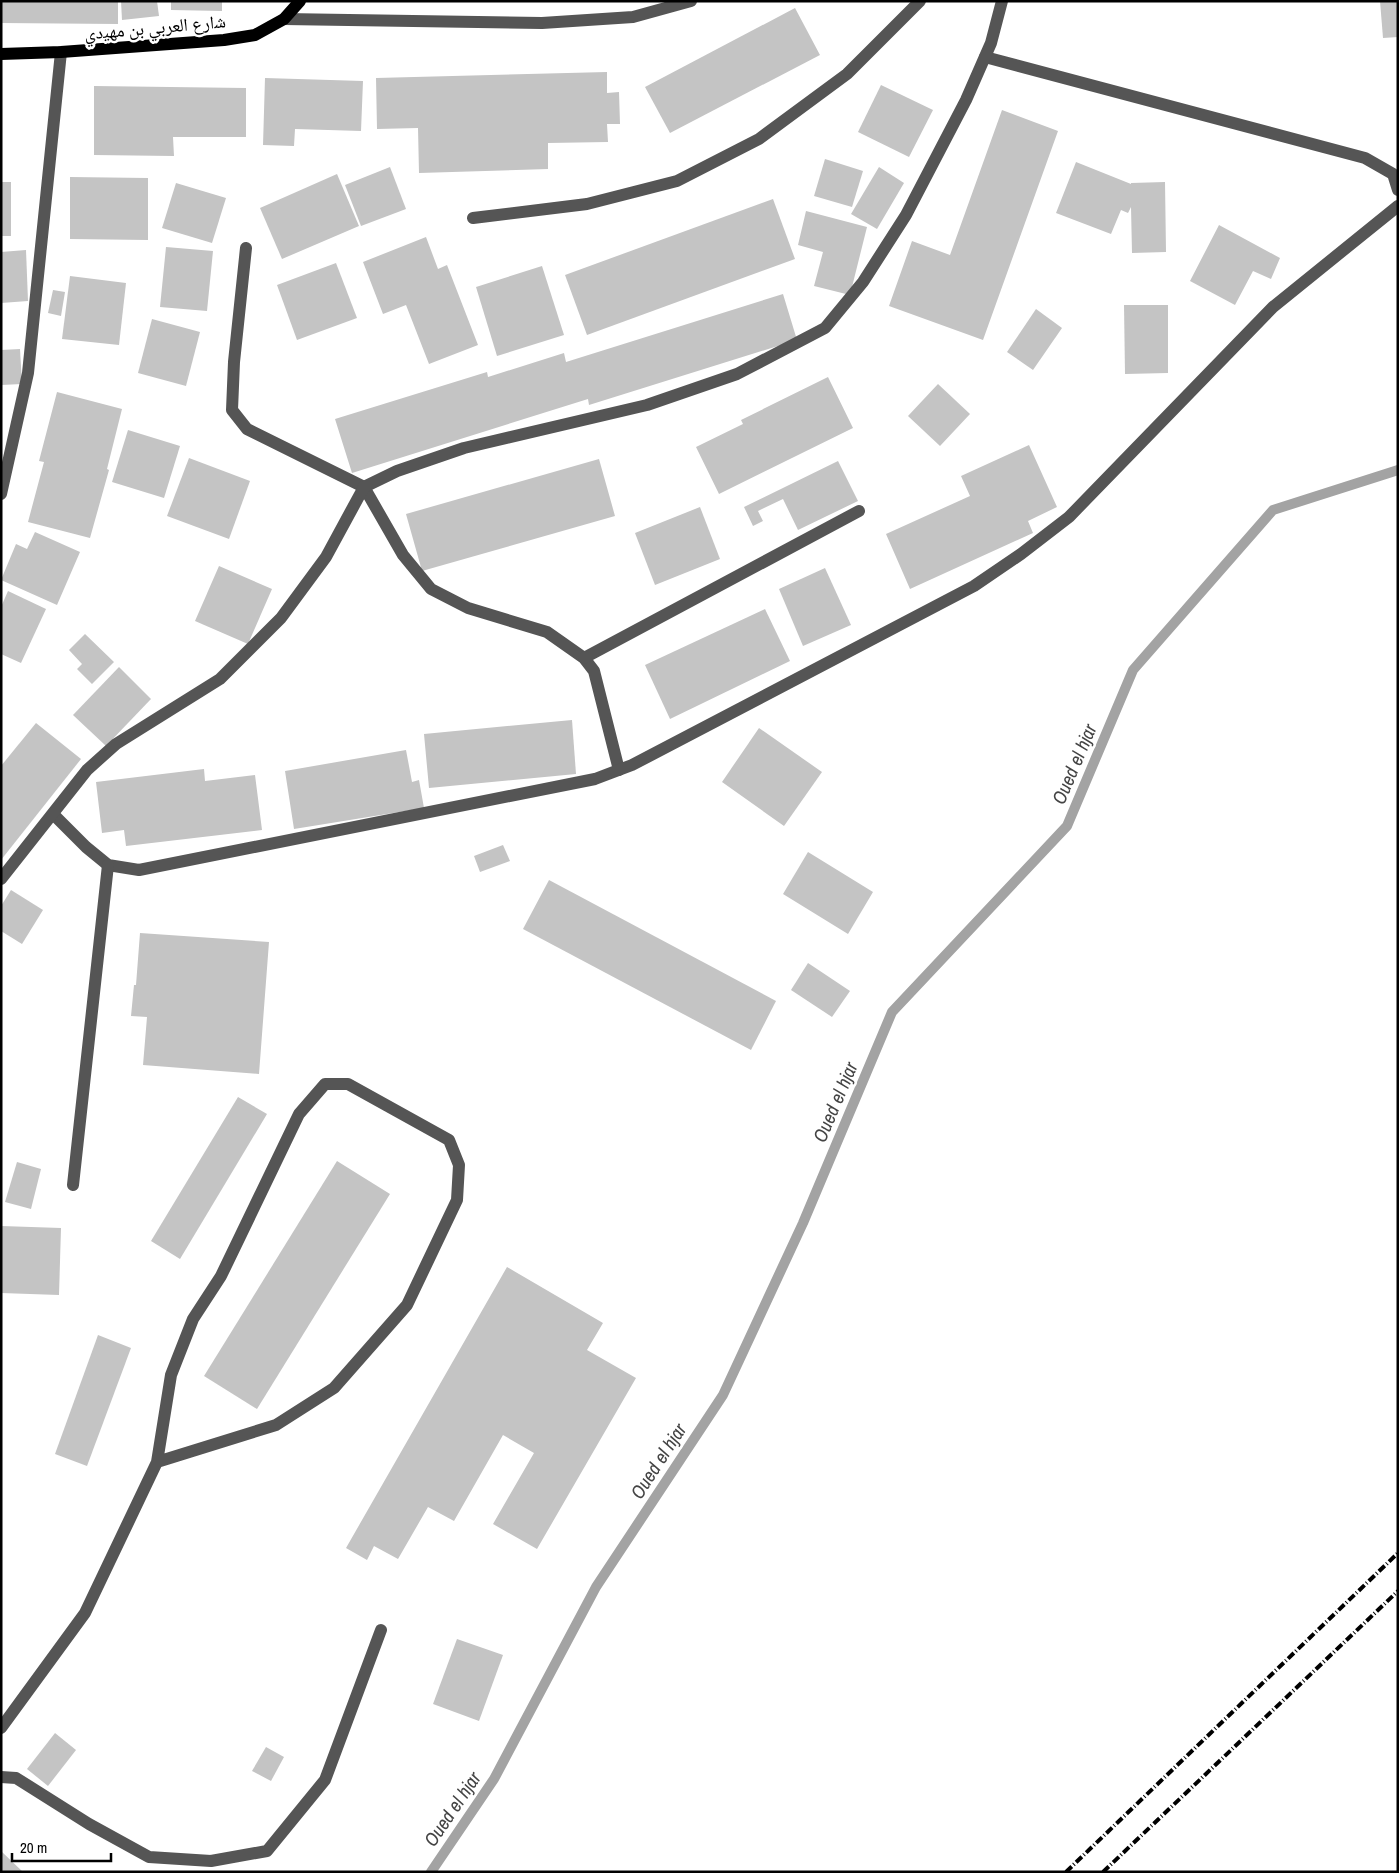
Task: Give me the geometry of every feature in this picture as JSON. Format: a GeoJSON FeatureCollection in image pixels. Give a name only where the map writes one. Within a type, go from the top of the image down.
{"type":"FeatureCollection","features":[{"type":"Feature","properties":{"kind":"main road","name":"ﺷﺍﺭﻉ ﺍﻟﻌﺮﺑﻲ ﺑﻦ ﻣﻬﻴﺩﻱ"},"geometry":{"type":"LineString","coordinates":[[1,54],[61,52],[224,40],[255,34],[284,19],[300,1]]}},
{"type":"Feature","properties":{"kind":"street"},"geometry":{"type":"LineString","coordinates":[[284,19],[542,23],[633,16],[692,1]]}},
{"type":"Feature","properties":{"kind":"street"},"geometry":{"type":"LineString","coordinates":[[473,218],[587,204],[677,181],[759,139],[807,104],[847,74],[920,1]]}},
{"type":"Feature","properties":{"kind":"street"},"geometry":{"type":"LineString","coordinates":[[1,879],[87,770],[116,744],[220,679],[281,618],[326,557],[364,488],[397,472],[464,448],[647,405],[674,396],[737,374],[825,328],[863,282],[906,215],[966,100],[991,43],[1002,1]]}},
{"type":"Feature","properties":{"kind":"street"},"geometry":{"type":"LineString","coordinates":[[1,494],[4,471],[28,373],[61,52]]}},
{"type":"Feature","properties":{"kind":"street"},"geometry":{"type":"LineString","coordinates":[[985,57],[1364,158],[1393,174],[1398,190]]}},
{"type":"Feature","properties":{"kind":"street"},"geometry":{"type":"LineString","coordinates":[[53,814],[86,847],[108,865],[139,870],[595,779],[632,766],[974,586],[1021,554],[1069,517],[1273,306],[1398,206]]}},
{"type":"Feature","properties":{"kind":"street"},"geometry":{"type":"LineString","coordinates":[[246,248],[234,362],[232,410],[247,429],[364,488],[403,556],[431,589],[468,608],[547,632],[584,658],[594,671],[619,770]]}},
{"type":"Feature","properties":{"kind":"street"},"geometry":{"type":"LineString","coordinates":[[584,658],[859,511]]}},
{"type":"Feature","properties":{"kind":"street"},"geometry":{"type":"LineString","coordinates":[[73,1185],[108,865]]}},
{"type":"Feature","properties":{"kind":"street"},"geometry":{"type":"LineString","coordinates":[[1,1728],[85,1613],[157,1462],[171,1374],[193,1319],[221,1276],[299,1114],[325,1084],[348,1084],[449,1140],[459,1165],[457,1200],[407,1305],[340,1382],[334,1388],[276,1425],[157,1462]]}},
{"type":"Feature","properties":{"kind":"street"},"geometry":{"type":"LineString","coordinates":[[1,1777],[16,1778],[89,1824],[149,1857],[211,1861],[267,1851],[325,1780],[381,1630]]}},
{"type":"Feature","properties":{"kind":"building"},"geometry":{"type":"Polygon","coordinates":[[[1,1],[118,1],[118,24],[1,23],[1,1]]]}},
{"type":"Feature","properties":{"kind":"building"},"geometry":{"type":"Polygon","coordinates":[[[121,1],[157,1],[159,16],[122,20],[121,1]]]}},
{"type":"Feature","properties":{"kind":"building"},"geometry":{"type":"Polygon","coordinates":[[[171,1],[222,1],[222,11],[171,10],[171,1]]]}},
{"type":"Feature","properties":{"kind":"building"},"geometry":{"type":"Polygon","coordinates":[[[1380,1],[1398,1],[1398,37],[1383,38],[1380,1]]]}},
{"type":"Feature","properties":{"kind":"building"},"geometry":{"type":"Polygon","coordinates":[[[795,8],[820,55],[670,133],[645,87],[795,8]]]}},
{"type":"Feature","properties":{"kind":"building"},"geometry":{"type":"Polygon","coordinates":[[[607,72],[607,93],[619,92],[620,124],[607,124],[608,142],[548,143],[548,169],[419,173],[418,128],[377,129],[376,78],[607,72]]]}},
{"type":"Feature","properties":{"kind":"building"},"geometry":{"type":"Polygon","coordinates":[[[265,78],[363,81],[361,131],[295,129],[294,146],[263,145],[265,78]]]}},
{"type":"Feature","properties":{"kind":"building"},"geometry":{"type":"Polygon","coordinates":[[[881,85],[933,110],[909,157],[858,132],[881,85]]]}},
{"type":"Feature","properties":{"kind":"building"},"geometry":{"type":"Polygon","coordinates":[[[94,86],[246,88],[246,137],[173,137],[174,156],[94,155],[94,86]]]}},
{"type":"Feature","properties":{"kind":"building"},"geometry":{"type":"Polygon","coordinates":[[[1002,110],[1058,131],[983,340],[889,306],[912,241],[950,255],[1002,110]]]}},
{"type":"Feature","properties":{"kind":"building"},"geometry":{"type":"Polygon","coordinates":[[[825,159],[863,171],[852,207],[814,196],[825,159]]]}},
{"type":"Feature","properties":{"kind":"building"},"geometry":{"type":"Polygon","coordinates":[[[1076,162],[1131,184],[1165,182],[1166,252],[1132,253],[1131,207],[1128,213],[1121,210],[1111,234],[1056,213],[1076,162]]]}},
{"type":"Feature","properties":{"kind":"building"},"geometry":{"type":"Polygon","coordinates":[[[390,167],[406,209],[361,226],[345,185],[390,167]]]}},
{"type":"Feature","properties":{"kind":"building"},"geometry":{"type":"Polygon","coordinates":[[[879,167],[904,183],[877,229],[851,214],[879,167]]]}},
{"type":"Feature","properties":{"kind":"building"},"geometry":{"type":"Polygon","coordinates":[[[337,174],[359,226],[282,259],[260,208],[337,174]]]}},
{"type":"Feature","properties":{"kind":"building"},"geometry":{"type":"Polygon","coordinates":[[[70,177],[148,178],[148,240],[70,239],[70,177]]]}},
{"type":"Feature","properties":{"kind":"building"},"geometry":{"type":"Polygon","coordinates":[[[1,182],[11,182],[11,236],[1,236],[1,182]]]}},
{"type":"Feature","properties":{"kind":"building"},"geometry":{"type":"Polygon","coordinates":[[[176,183],[226,198],[212,243],[162,228],[176,183]]]}},
{"type":"Feature","properties":{"kind":"building"},"geometry":{"type":"Polygon","coordinates":[[[773,199],[795,259],[587,335],[565,275],[773,199]]]}},
{"type":"Feature","properties":{"kind":"building"},"geometry":{"type":"Polygon","coordinates":[[[806,211],[867,227],[850,295],[814,286],[823,252],[798,245],[806,211]]]}},
{"type":"Feature","properties":{"kind":"building"},"geometry":{"type":"Polygon","coordinates":[[[1219,225],[1280,258],[1271,279],[1253,271],[1235,305],[1190,281],[1219,225]]]}},
{"type":"Feature","properties":{"kind":"building"},"geometry":{"type":"Polygon","coordinates":[[[426,237],[438,269],[447,265],[478,345],[429,364],[406,305],[383,314],[363,262],[426,237]]]}},
{"type":"Feature","properties":{"kind":"building"},"geometry":{"type":"Polygon","coordinates":[[[166,247],[213,251],[207,311],[160,307],[166,247]]]}},
{"type":"Feature","properties":{"kind":"building"},"geometry":{"type":"Polygon","coordinates":[[[26,250],[28,301],[1,303],[1,252],[26,250]]]}},
{"type":"Feature","properties":{"kind":"building"},"geometry":{"type":"Polygon","coordinates":[[[336,263],[357,318],[297,340],[277,285],[336,263]]]}},
{"type":"Feature","properties":{"kind":"building"},"geometry":{"type":"Polygon","coordinates":[[[542,266],[564,335],[497,356],[476,287],[542,266]]]}},
{"type":"Feature","properties":{"kind":"building"},"geometry":{"type":"Polygon","coordinates":[[[70,276],[126,283],[119,345],[62,339],[70,276]]]}},
{"type":"Feature","properties":{"kind":"building"},"geometry":{"type":"Polygon","coordinates":[[[53,290],[65,292],[61,316],[48,313],[53,290]]]}},
{"type":"Feature","properties":{"kind":"building"},"geometry":{"type":"Polygon","coordinates":[[[783,294],[797,340],[589,405],[588,399],[352,473],[335,419],[487,372],[488,377],[564,353],[566,362],[783,294]]]}},
{"type":"Feature","properties":{"kind":"building"},"geometry":{"type":"Polygon","coordinates":[[[1124,305],[1168,305],[1168,373],[1125,374],[1124,305]]]}},
{"type":"Feature","properties":{"kind":"building"},"geometry":{"type":"Polygon","coordinates":[[[1036,309],[1062,328],[1033,370],[1007,352],[1036,309]]]}},
{"type":"Feature","properties":{"kind":"building"},"geometry":{"type":"Polygon","coordinates":[[[152,319],[200,332],[186,386],[138,373],[152,319]]]}},
{"type":"Feature","properties":{"kind":"building"},"geometry":{"type":"Polygon","coordinates":[[[20,349],[22,384],[1,385],[1,350],[20,349]]]}},
{"type":"Feature","properties":{"kind":"building"},"geometry":{"type":"Polygon","coordinates":[[[828,377],[853,428],[719,494],[696,447],[743,424],[741,420],[828,377]]]}},
{"type":"Feature","properties":{"kind":"building"},"geometry":{"type":"Polygon","coordinates":[[[938,384],[970,414],[940,446],[908,416],[938,384]]]}},
{"type":"Feature","properties":{"kind":"building"},"geometry":{"type":"Polygon","coordinates":[[[57,392],[122,409],[107,469],[109,470],[90,538],[28,522],[44,462],[39,461],[57,392]]]}},
{"type":"Feature","properties":{"kind":"building"},"geometry":{"type":"Polygon","coordinates":[[[128,430],[180,446],[164,498],[112,482],[128,430]]]}},
{"type":"Feature","properties":{"kind":"building"},"geometry":{"type":"Polygon","coordinates":[[[1029,445],[1057,507],[1028,521],[1033,533],[910,589],[886,534],[970,496],[961,476],[1029,445]]]}},
{"type":"Feature","properties":{"kind":"building"},"geometry":{"type":"Polygon","coordinates":[[[189,458],[250,481],[229,539],[167,516],[189,458]]]}},
{"type":"Feature","properties":{"kind":"building"},"geometry":{"type":"Polygon","coordinates":[[[599,459],[615,516],[422,571],[406,514],[599,459]]]}},
{"type":"Feature","properties":{"kind":"building"},"geometry":{"type":"Polygon","coordinates":[[[838,461],[858,501],[798,530],[783,499],[758,511],[763,521],[753,526],[744,507],[838,461]]]}},
{"type":"Feature","properties":{"kind":"building"},"geometry":{"type":"Polygon","coordinates":[[[700,507],[720,559],[655,585],[635,533],[700,507]]]}},
{"type":"Feature","properties":{"kind":"building"},"geometry":{"type":"Polygon","coordinates":[[[35,532],[80,552],[57,605],[1,580],[16,544],[27,549],[35,532]]]}},
{"type":"Feature","properties":{"kind":"building"},"geometry":{"type":"Polygon","coordinates":[[[219,566],[272,589],[248,644],[195,621],[219,566]]]}},
{"type":"Feature","properties":{"kind":"building"},"geometry":{"type":"Polygon","coordinates":[[[825,568],[851,625],[803,646],[779,589],[825,568]]]}},
{"type":"Feature","properties":{"kind":"building"},"geometry":{"type":"Polygon","coordinates":[[[8,591],[46,609],[21,663],[1,654],[1,607],[8,591]]]}},
{"type":"Feature","properties":{"kind":"building"},"geometry":{"type":"Polygon","coordinates":[[[765,609],[790,661],[670,719],[645,665],[765,609]]]}},
{"type":"Feature","properties":{"kind":"building"},"geometry":{"type":"Polygon","coordinates":[[[85,634],[114,662],[92,684],[77,669],[82,664],[69,650],[85,634]]]}},
{"type":"Feature","properties":{"kind":"building"},"geometry":{"type":"Polygon","coordinates":[[[119,667],[151,699],[106,746],[73,715],[119,667]]]}},
{"type":"Feature","properties":{"kind":"building"},"geometry":{"type":"Polygon","coordinates":[[[572,720],[576,774],[429,788],[424,734],[572,720]]]}},
{"type":"Feature","properties":{"kind":"building"},"geometry":{"type":"Polygon","coordinates":[[[36,723],[81,759],[1,860],[1,766],[36,723]]]}},
{"type":"Feature","properties":{"kind":"building"},"geometry":{"type":"Polygon","coordinates":[[[759,728],[822,772],[784,826],[722,782],[759,728]]]}},
{"type":"Feature","properties":{"kind":"building"},"geometry":{"type":"Polygon","coordinates":[[[406,750],[412,782],[419,780],[424,808],[294,829],[285,771],[406,750]]]}},
{"type":"Feature","properties":{"kind":"building"},"geometry":{"type":"Polygon","coordinates":[[[204,769],[205,781],[255,775],[262,830],[126,846],[124,830],[102,833],[96,782],[204,769]]]}},
{"type":"Feature","properties":{"kind":"building"},"geometry":{"type":"Polygon","coordinates":[[[503,845],[510,861],[480,872],[474,856],[503,845]]]}},
{"type":"Feature","properties":{"kind":"building"},"geometry":{"type":"Polygon","coordinates":[[[808,852],[873,892],[848,934],[783,894],[808,852]]]}},
{"type":"Feature","properties":{"kind":"building"},"geometry":{"type":"Polygon","coordinates":[[[549,880],[776,1001],[751,1050],[523,929],[549,880]]]}},
{"type":"Feature","properties":{"kind":"building"},"geometry":{"type":"Polygon","coordinates":[[[11,890],[43,910],[22,944],[1,931],[1,906],[11,890]]]}},
{"type":"Feature","properties":{"kind":"building"},"geometry":{"type":"Polygon","coordinates":[[[140,933],[269,942],[259,1074],[143,1065],[147,1017],[131,1016],[134,985],[136,985],[140,933]]]}},
{"type":"Feature","properties":{"kind":"building"},"geometry":{"type":"Polygon","coordinates":[[[808,963],[850,991],[832,1017],[791,990],[808,963]]]}},
{"type":"Feature","properties":{"kind":"building"},"geometry":{"type":"Polygon","coordinates":[[[238,1097],[267,1114],[180,1259],[151,1241],[238,1097]]]}},
{"type":"Feature","properties":{"kind":"building"},"geometry":{"type":"Polygon","coordinates":[[[337,1161],[390,1194],[257,1409],[204,1376],[337,1161]]]}},
{"type":"Feature","properties":{"kind":"building"},"geometry":{"type":"Polygon","coordinates":[[[17,1162],[41,1169],[31,1209],[5,1202],[17,1162]]]}},
{"type":"Feature","properties":{"kind":"building"},"geometry":{"type":"Polygon","coordinates":[[[1,1226],[61,1228],[59,1295],[1,1293],[1,1226]]]}},
{"type":"Feature","properties":{"kind":"building"},"geometry":{"type":"Polygon","coordinates":[[[507,1267],[603,1323],[587,1350],[636,1378],[537,1549],[493,1524],[534,1453],[503,1435],[454,1521],[428,1507],[398,1559],[374,1546],[367,1560],[346,1548],[507,1267]]]}},
{"type":"Feature","properties":{"kind":"building"},"geometry":{"type":"Polygon","coordinates":[[[98,1335],[131,1348],[87,1466],[55,1454],[98,1335]]]}},
{"type":"Feature","properties":{"kind":"building"},"geometry":{"type":"Polygon","coordinates":[[[457,1639],[503,1655],[479,1721],[433,1704],[457,1639]]]}},
{"type":"Feature","properties":{"kind":"building"},"geometry":{"type":"Polygon","coordinates":[[[55,1733],[76,1750],[48,1786],[27,1769],[55,1733]]]}},
{"type":"Feature","properties":{"kind":"building"},"geometry":{"type":"Polygon","coordinates":[[[266,1747],[284,1757],[271,1781],[252,1771],[266,1747]]]}},
{"type":"Feature","properties":{"kind":"building"},"geometry":{"type":"Polygon","coordinates":[[[1,1851],[23,1872],[1,1872],[1,1851]]]}},
{"type":"Feature","properties":{"kind":"waterway","name":"Oued el hjar"},"geometry":{"type":"LineString","coordinates":[[431,1872],[494,1779],[596,1587],[723,1395],[803,1223],[892,1012],[1067,826],[1133,670],[1273,510],[1398,470]]}},
{"type":"Feature","properties":{"kind":"railway"},"geometry":{"type":"LineString","coordinates":[[1066,1872],[1398,1553]]}},
{"type":"Feature","properties":{"kind":"railway"},"geometry":{"type":"LineString","coordinates":[[1103,1872],[1398,1591]]}}]}
